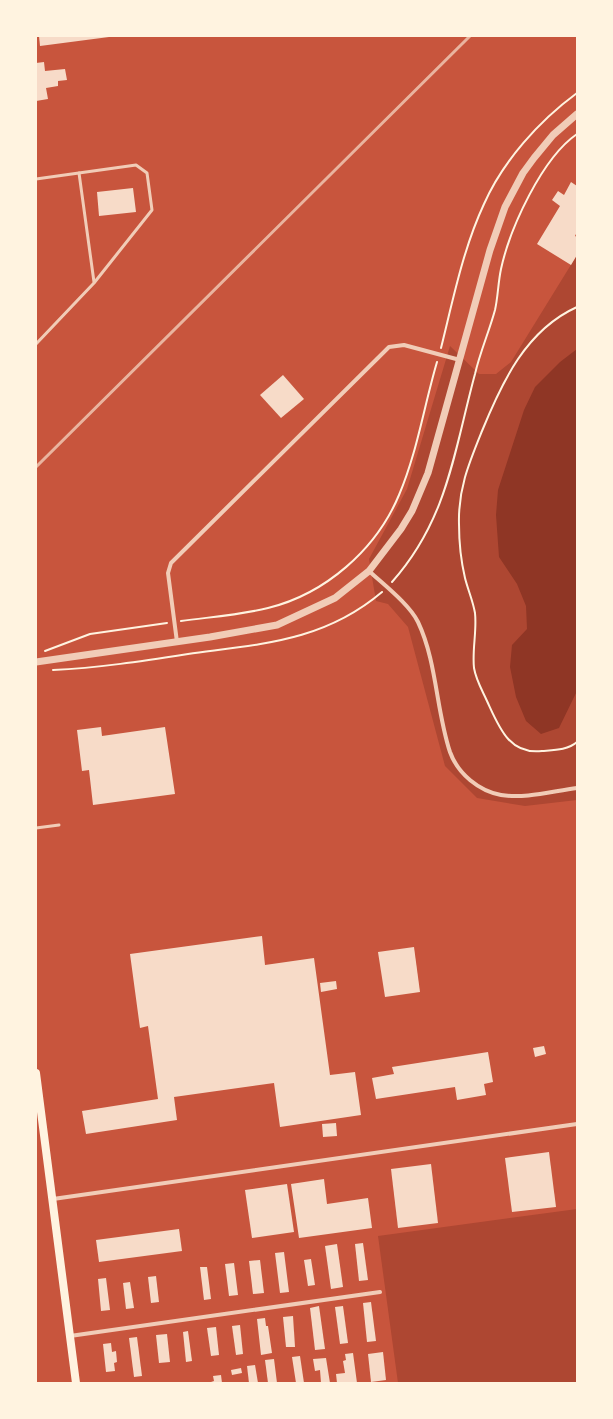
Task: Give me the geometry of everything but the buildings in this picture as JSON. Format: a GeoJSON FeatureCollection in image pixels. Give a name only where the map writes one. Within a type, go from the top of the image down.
{"type":"FeatureCollection","features":[{"type":"Feature","properties":{"kind":"main road"},"geometry":{"type":"LineString","coordinates":[[36,1073],[76,1383]]}},
{"type":"Feature","properties":{"kind":"street"},"geometry":{"type":"LineString","coordinates":[[36,662],[177,642],[277,625],[335,598],[369,571],[401,530],[420,494],[434,451],[490,250],[509,200],[523,173],[534,158],[553,135],[577,114]]}},
{"type":"Feature","properties":{"kind":"street"},"geometry":{"type":"LineString","coordinates":[[177,642],[168,573],[171,563],[389,347],[404,345],[460,360]]}},
{"type":"Feature","properties":{"kind":"street"},"geometry":{"type":"LineString","coordinates":[[369,571],[400,600],[417,620],[429,656],[450,752],[460,770],[470,781],[484,790],[501,795],[518,796],[577,788]]}},
{"type":"Feature","properties":{"kind":"street"},"geometry":{"type":"LineString","coordinates":[[52,1199],[577,1124]]}},
{"type":"Feature","properties":{"kind":"street"},"geometry":{"type":"LineString","coordinates":[[70,1336],[380,1292]]}},
{"type":"Feature","properties":{"kind":"lane"},"geometry":{"type":"LineString","coordinates":[[36,179],[136,165],[147,173],[152,210],[94,283],[36,344]]}},
{"type":"Feature","properties":{"kind":"lane"},"geometry":{"type":"LineString","coordinates":[[79,173],[94,283]]}},
{"type":"Feature","properties":{"kind":"lane"},"geometry":{"type":"LineString","coordinates":[[36,828],[60,825]]}},
{"type":"Feature","properties":{"kind":"path"},"geometry":{"type":"LineString","coordinates":[[41,654],[50,648],[90,634],[252,611],[284,602],[318,587],[359,554],[381,527],[399,496],[411,458],[475,225],[493,184],[521,146],[544,121],[577,93]]}},
{"type":"Feature","properties":{"kind":"path"},"geometry":{"type":"LineString","coordinates":[[47,669],[93,668],[279,642],[312,632],[353,612],[372,600],[386,588],[404,568],[419,546],[429,528],[446,489],[470,399],[474,375],[495,310],[501,270],[510,237],[535,186],[553,158],[577,134]]}},
{"type":"Feature","properties":{"kind":"path"},"geometry":{"type":"LineString","coordinates":[[577,307],[566,312],[541,331],[508,374],[497,395],[468,462],[463,483],[459,523],[461,558],[477,627],[474,666],[476,679],[497,724],[504,735],[519,748],[527,751],[565,748],[577,742]]}},
{"type":"Feature","properties":{"kind":"shaded area"},"geometry":{"type":"Polygon","coordinates":[[[577,255],[577,800],[525,806],[477,798],[445,766],[408,627],[388,604],[376,601],[369,559],[407,489],[450,346],[479,374],[496,374],[511,362],[577,255]]]}},
{"type":"Feature","properties":{"kind":"shaded area"},"geometry":{"type":"Polygon","coordinates":[[[577,349],[577,691],[559,728],[541,734],[526,721],[516,697],[510,667],[512,645],[527,629],[526,606],[517,584],[499,557],[496,515],[498,490],[524,410],[535,387],[560,362],[577,349]]]}},
{"type":"Feature","properties":{"kind":"shaded area"},"geometry":{"type":"Polygon","coordinates":[[[577,1209],[577,1383],[398,1383],[378,1236],[577,1209]]]}},
{"type":"Feature","properties":{"kind":"railway"},"geometry":{"type":"LineString","coordinates":[[36,467],[470,36]]}}]}
